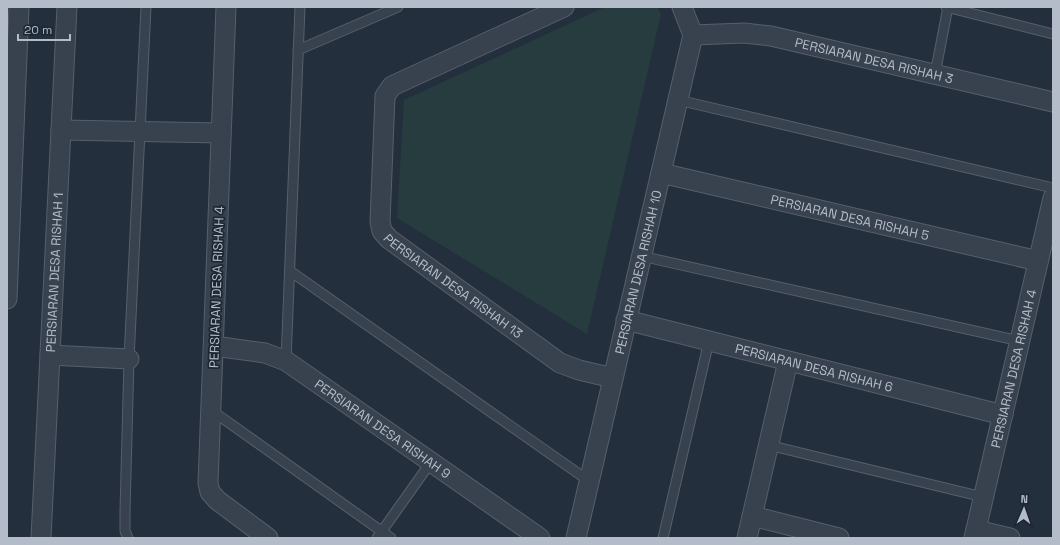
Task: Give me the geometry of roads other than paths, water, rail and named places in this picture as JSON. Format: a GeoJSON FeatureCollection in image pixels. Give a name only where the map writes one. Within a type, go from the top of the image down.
{"type":"FeatureCollection","features":[{"type":"Feature","properties":{"kind":"street"},"geometry":{"type":"LineString","coordinates":[[7,299],[19,7]]}},
{"type":"Feature","properties":{"kind":"street","name":"PERSIARAN DESA RISHAH 1"},"geometry":{"type":"LineString","coordinates":[[41,538],[67,7]]}},
{"type":"Feature","properties":{"kind":"street","name":"PERSIARAN DESA RISHAH 4"},"geometry":{"type":"LineString","coordinates":[[226,7],[208,483],[210,492],[217,500],[268,538]]}},
{"type":"Feature","properties":{"kind":"street","name":"PERSIARAN DESA RISHAH 13"},"geometry":{"type":"LineString","coordinates":[[564,7],[392,86],[388,90],[385,96],[380,222],[382,231],[389,239],[560,363],[578,370],[613,378]]}},
{"type":"Feature","properties":{"kind":"street"},"geometry":{"type":"LineString","coordinates":[[682,7],[693,35]]}},
{"type":"Feature","properties":{"kind":"street","name":"PERSIARAN DESA RISHAH 3"},"geometry":{"type":"LineString","coordinates":[[693,35],[744,33],[771,36],[1053,102]]}},
{"type":"Feature","properties":{"kind":"street","name":"PERSIARAN DESA RISHAH 10"},"geometry":{"type":"LineString","coordinates":[[576,538],[693,35]]}},
{"type":"Feature","properties":{"kind":"street"},"geometry":{"type":"LineString","coordinates":[[61,130],[222,133]]}},
{"type":"Feature","properties":{"kind":"street","name":"PERSIARAN DESA RISHAH 5"},"geometry":{"type":"LineString","coordinates":[[661,173],[1038,261]]}},
{"type":"Feature","properties":{"kind":"street","name":"PERSIARAN DESA RISHAH 4"},"geometry":{"type":"LineString","coordinates":[[975,534],[1053,198]]}},
{"type":"Feature","properties":{"kind":"street","name":"PERSIARAN DESA RISHAH 6"},"geometry":{"type":"LineString","coordinates":[[626,320],[1002,415]]}},
{"type":"Feature","properties":{"kind":"street","name":"PERSIARAN DESA RISHAH 9"},"geometry":{"type":"LineString","coordinates":[[214,346],[265,353],[286,361],[540,538]]}},
{"type":"Feature","properties":{"kind":"street"},"geometry":{"type":"LineString","coordinates":[[50,355],[129,359]]}},
{"type":"Feature","properties":{"kind":"street"},"geometry":{"type":"LineString","coordinates":[[747,538],[788,361]]}},
{"type":"Feature","properties":{"kind":"street"},"geometry":{"type":"LineString","coordinates":[[752,516],[839,538]]}},
{"type":"Feature","properties":{"kind":"street"},"geometry":{"type":"LineString","coordinates":[[975,534],[1010,538]]}},
{"type":"Feature","properties":{"kind":"lane"},"geometry":{"type":"LineString","coordinates":[[128,538],[125,531],[124,511],[129,359],[142,132],[146,7]]}},
{"type":"Feature","properties":{"kind":"lane"},"geometry":{"type":"LineString","coordinates":[[286,361],[300,7]]}},
{"type":"Feature","properties":{"kind":"lane"},"geometry":{"type":"LineString","coordinates":[[298,50],[398,7]]}},
{"type":"Feature","properties":{"kind":"lane"},"geometry":{"type":"LineString","coordinates":[[935,74],[948,7],[1053,34]]}},
{"type":"Feature","properties":{"kind":"lane"},"geometry":{"type":"LineString","coordinates":[[678,100],[1053,188]]}},
{"type":"Feature","properties":{"kind":"lane"},"geometry":{"type":"LineString","coordinates":[[641,256],[1020,341]]}},
{"type":"Feature","properties":{"kind":"lane"},"geometry":{"type":"LineString","coordinates":[[290,271],[589,481]]}},
{"type":"Feature","properties":{"kind":"lane"},"geometry":{"type":"LineString","coordinates":[[663,538],[709,341]]}},
{"type":"Feature","properties":{"kind":"lane"},"geometry":{"type":"LineString","coordinates":[[211,410],[380,535],[391,538]]}},
{"type":"Feature","properties":{"kind":"lane"},"geometry":{"type":"LineString","coordinates":[[768,445],[983,497]]}},
{"type":"Feature","properties":{"kind":"lane"},"geometry":{"type":"LineString","coordinates":[[380,535],[431,462]]}}]}
